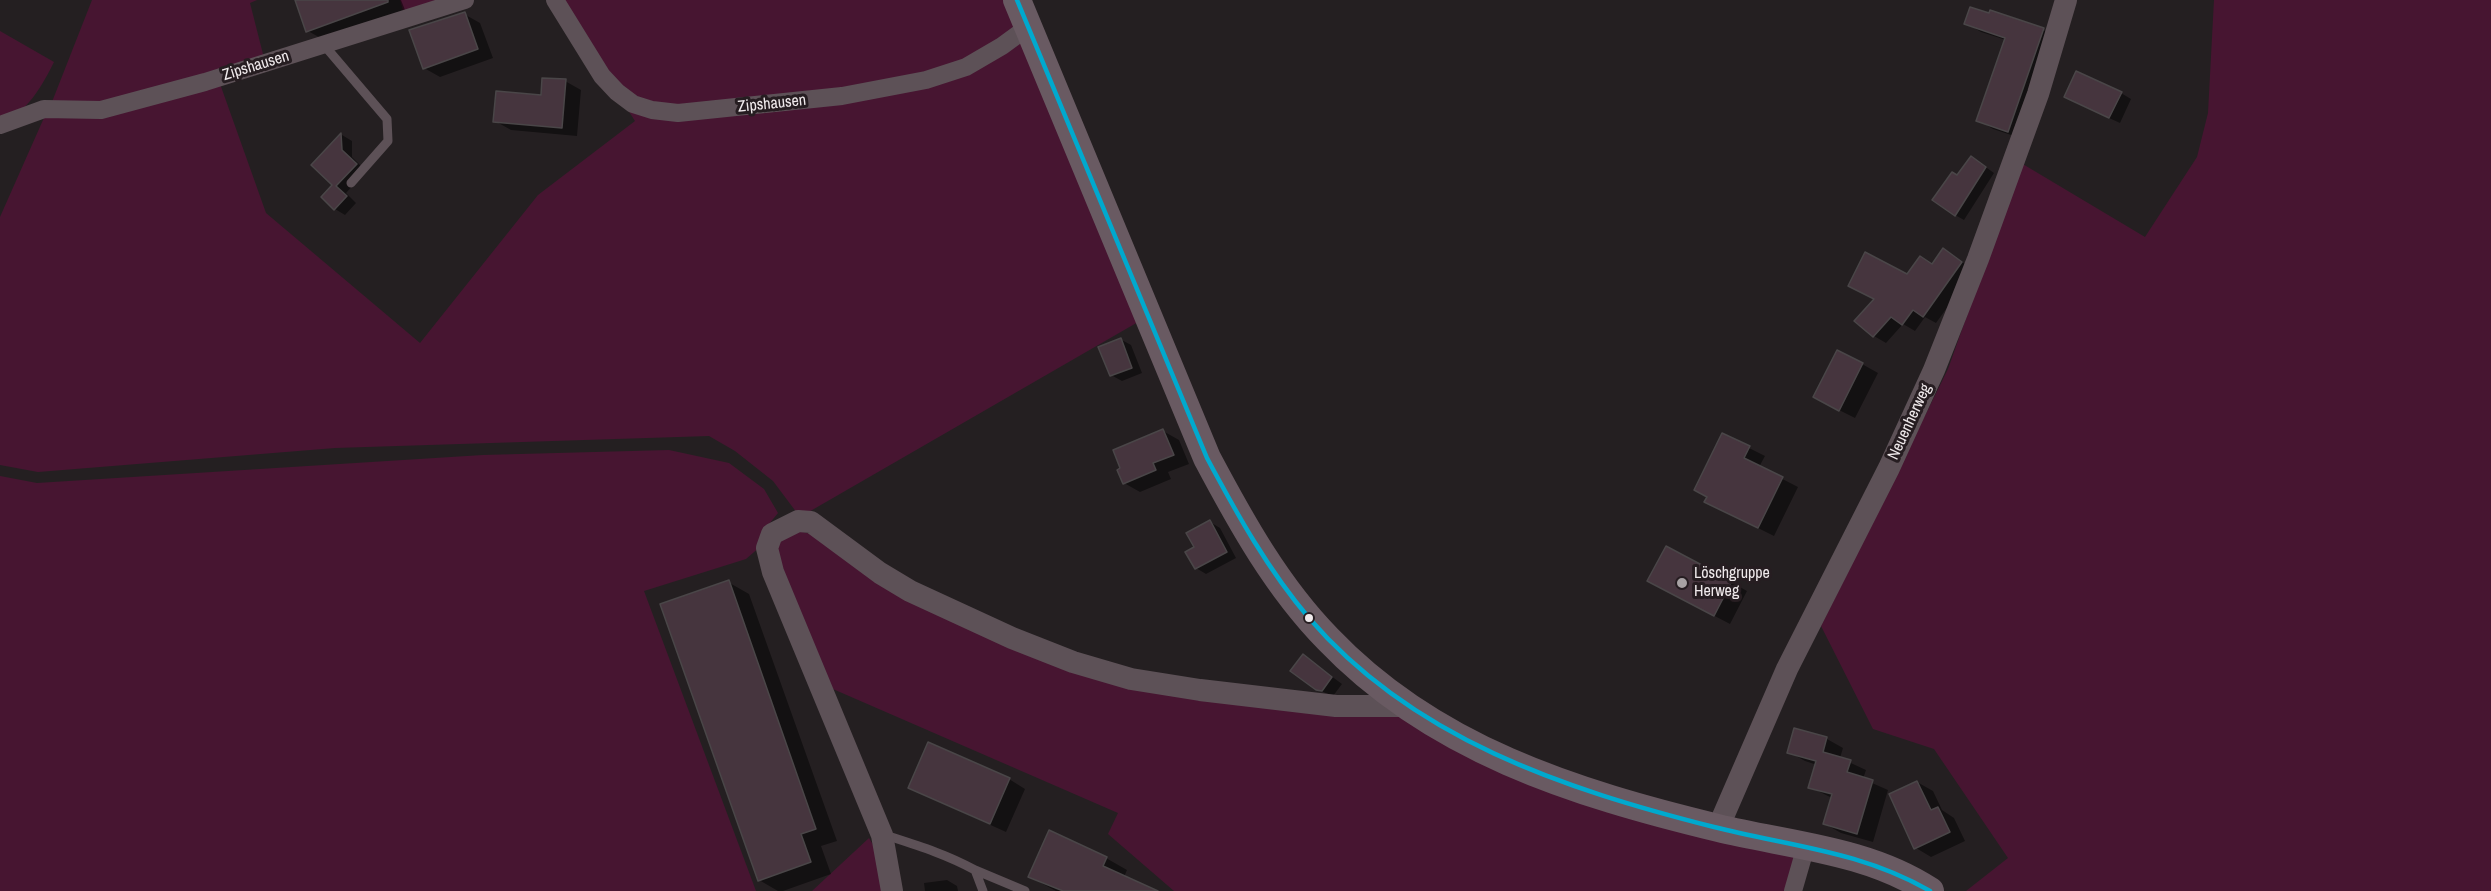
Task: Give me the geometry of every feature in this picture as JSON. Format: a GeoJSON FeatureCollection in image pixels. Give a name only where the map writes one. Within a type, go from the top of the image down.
{"type":"FeatureCollection","features":[{"type":"Feature","properties":{"kind":"main road"},"geometry":{"type":"LineString","coordinates":[[1017,0],[1208,458],[1246,530],[1328,640],[1377,684],[1407,706],[1469,745],[1505,762],[1604,797],[1718,828],[1853,858],[1894,871],[1930,891]]}},
{"type":"Feature","properties":{"kind":"street","name":"Zipshausen"},"geometry":{"type":"LineString","coordinates":[[0,125],[44,109],[101,110],[205,82],[465,0]]}},
{"type":"Feature","properties":{"kind":"street","name":"Zipshausen"},"geometry":{"type":"LineString","coordinates":[[555,0],[578,33],[602,76],[617,93],[633,104],[652,110],[678,113],[842,96],[926,80],[966,67],[1002,46],[1028,27]]}},
{"type":"Feature","properties":{"kind":"street","name":"Neuenherweg"},"geometry":{"type":"LineString","coordinates":[[1718,828],[1787,669],[1879,488],[1934,370],[2026,128],[2066,0]]}},
{"type":"Feature","properties":{"kind":"street"},"geometry":{"type":"LineString","coordinates":[[892,891],[882,835],[773,572],[767,548],[772,534],[798,521],[811,522],[880,573],[938,605],[1072,662],[1131,679],[1336,706],[1407,706]]}},
{"type":"Feature","properties":{"kind":"street"},"geometry":{"type":"LineString","coordinates":[[1792,891],[1806,846]]}},
{"type":"Feature","properties":{"kind":"lane"},"geometry":{"type":"LineString","coordinates":[[324,45],[387,119],[388,141],[351,183]]}},
{"type":"Feature","properties":{"kind":"lane"},"geometry":{"type":"LineString","coordinates":[[882,835],[921,846],[957,860],[1025,891]]}},
{"type":"Feature","properties":{"kind":"lane"},"geometry":{"type":"LineString","coordinates":[[975,870],[983,891]]}},
{"type":"Feature","properties":{"kind":"shaded area"},"geometry":{"type":"Polygon","coordinates":[[[92,0],[257,0],[250,3],[264,58],[101,108],[50,107],[92,0]]]}},
{"type":"Feature","properties":{"kind":"shaded area"},"geometry":{"type":"Polygon","coordinates":[[[400,0],[461,0],[405,18],[400,0]]]}},
{"type":"Feature","properties":{"kind":"shaded area"},"geometry":{"type":"Polygon","coordinates":[[[558,0],[1015,0],[1145,318],[800,517],[773,481],[735,451],[709,436],[335,448],[38,472],[0,465],[0,217],[47,111],[219,81],[266,213],[420,343],[538,195],[635,121],[558,0]]]}},
{"type":"Feature","properties":{"kind":"shaded area"},"geometry":{"type":"Polygon","coordinates":[[[2214,0],[2491,0],[2491,891],[1966,891],[2008,858],[1934,749],[1873,729],[1821,626],[1948,369],[2021,163],[2145,237],[2197,157],[2208,113],[2214,0]]]}},
{"type":"Feature","properties":{"kind":"shaded area"},"geometry":{"type":"Polygon","coordinates":[[[0,31],[54,62],[39,89],[26,106],[18,113],[0,121],[0,31]]]}},
{"type":"Feature","properties":{"kind":"shaded area"},"geometry":{"type":"Polygon","coordinates":[[[669,450],[729,463],[764,489],[778,513],[765,529],[761,546],[746,559],[644,591],[756,891],[0,891],[0,476],[37,483],[483,455],[669,450]]]}},
{"type":"Feature","properties":{"kind":"shaded area"},"geometry":{"type":"Polygon","coordinates":[[[789,529],[830,538],[1072,664],[1409,712],[1432,727],[1801,850],[1789,891],[1174,891],[1108,834],[1118,813],[826,686],[786,596],[774,537],[789,529]]]}},
{"type":"Feature","properties":{"kind":"shaded area"},"geometry":{"type":"Polygon","coordinates":[[[869,838],[879,855],[883,891],[812,891],[869,838]]]}},
{"type":"Feature","properties":{"kind":"building"},"geometry":{"type":"Polygon","coordinates":[[[295,0],[388,0],[388,2],[306,32],[295,0]]]}},
{"type":"Feature","properties":{"kind":"building"},"geometry":{"type":"Polygon","coordinates":[[[1970,7],[1989,13],[1990,10],[2044,28],[2008,132],[1976,121],[2005,38],[1964,24],[1970,7]]]}},
{"type":"Feature","properties":{"kind":"building"},"geometry":{"type":"Polygon","coordinates":[[[465,12],[478,49],[423,69],[409,30],[465,12]]]}},
{"type":"Feature","properties":{"kind":"building"},"geometry":{"type":"Polygon","coordinates":[[[2076,71],[2122,92],[2109,118],[2064,97],[2076,71]]]}},
{"type":"Feature","properties":{"kind":"building"},"geometry":{"type":"Polygon","coordinates":[[[542,78],[566,79],[562,128],[493,122],[496,91],[541,95],[542,78]]]}},
{"type":"Feature","properties":{"kind":"building"},"geometry":{"type":"Polygon","coordinates":[[[341,133],[342,150],[357,164],[336,186],[347,196],[334,210],[321,197],[332,185],[311,165],[341,133]]]}},
{"type":"Feature","properties":{"kind":"building"},"geometry":{"type":"Polygon","coordinates":[[[1971,156],[1986,167],[1955,216],[1932,200],[1952,172],[1957,175],[1971,156]]]}},
{"type":"Feature","properties":{"kind":"building"},"geometry":{"type":"Polygon","coordinates":[[[1943,248],[1962,262],[1923,317],[1913,310],[1902,325],[1891,317],[1873,337],[1854,321],[1874,299],[1848,286],[1865,252],[1907,274],[1920,256],[1932,264],[1943,248]]]}},
{"type":"Feature","properties":{"kind":"building"},"geometry":{"type":"Polygon","coordinates":[[[1121,338],[1132,368],[1110,376],[1098,347],[1121,338]]]}},
{"type":"Feature","properties":{"kind":"building"},"geometry":{"type":"Polygon","coordinates":[[[1837,350],[1863,363],[1839,411],[1813,397],[1837,350]]]}},
{"type":"Feature","properties":{"kind":"building"},"geometry":{"type":"Polygon","coordinates":[[[1163,429],[1174,455],[1153,463],[1156,470],[1123,484],[1117,470],[1120,468],[1113,450],[1163,429]]]}},
{"type":"Feature","properties":{"kind":"building"},"geometry":{"type":"Polygon","coordinates":[[[1722,433],[1750,446],[1744,458],[1783,477],[1758,528],[1704,502],[1707,497],[1694,490],[1722,433]]]}},
{"type":"Feature","properties":{"kind":"building"},"geometry":{"type":"Polygon","coordinates":[[[1210,520],[1227,552],[1195,569],[1185,552],[1194,547],[1186,533],[1210,520]]]}},
{"type":"Feature","properties":{"kind":"building"},"geometry":{"type":"Polygon","coordinates":[[[1666,546],[1732,581],[1714,616],[1647,581],[1666,546]]]}},
{"type":"Feature","properties":{"kind":"building"},"geometry":{"type":"Polygon","coordinates":[[[729,580],[816,829],[801,834],[811,862],[758,881],[660,604],[729,580]]]}},
{"type":"Feature","properties":{"kind":"building"},"geometry":{"type":"Polygon","coordinates":[[[1303,654],[1332,677],[1322,691],[1316,690],[1290,671],[1303,654]]]}},
{"type":"Feature","properties":{"kind":"building"},"geometry":{"type":"Polygon","coordinates":[[[1794,728],[1827,737],[1823,752],[1851,760],[1847,772],[1873,780],[1857,834],[1823,824],[1832,794],[1808,788],[1816,761],[1787,753],[1794,728]]]}},
{"type":"Feature","properties":{"kind":"building"},"geometry":{"type":"Polygon","coordinates":[[[928,742],[1010,778],[990,824],[908,788],[928,742]]]}},
{"type":"Feature","properties":{"kind":"building"},"geometry":{"type":"Polygon","coordinates":[[[1917,781],[1931,810],[1938,807],[1950,832],[1914,849],[1889,794],[1917,781]]]}},
{"type":"Feature","properties":{"kind":"building"},"geometry":{"type":"Polygon","coordinates":[[[1049,830],[1107,857],[1103,866],[1158,891],[1063,891],[1028,877],[1049,830]]]}},
{"type":"Feature","properties":{"kind":"transit line"},"geometry":{"type":"LineString","coordinates":[[1017,0],[1207,458],[1242,521],[1280,581],[1309,618],[1350,660],[1395,696],[1443,727],[1494,754],[1547,776],[1658,812],[1851,858],[1878,867],[1930,891]]}},
{"type":"Feature","properties":{"kind":"place","name":"Löschgruppe Herweg"},"geometry":{"type":"Point","coordinates":[1682,583]}}]}
